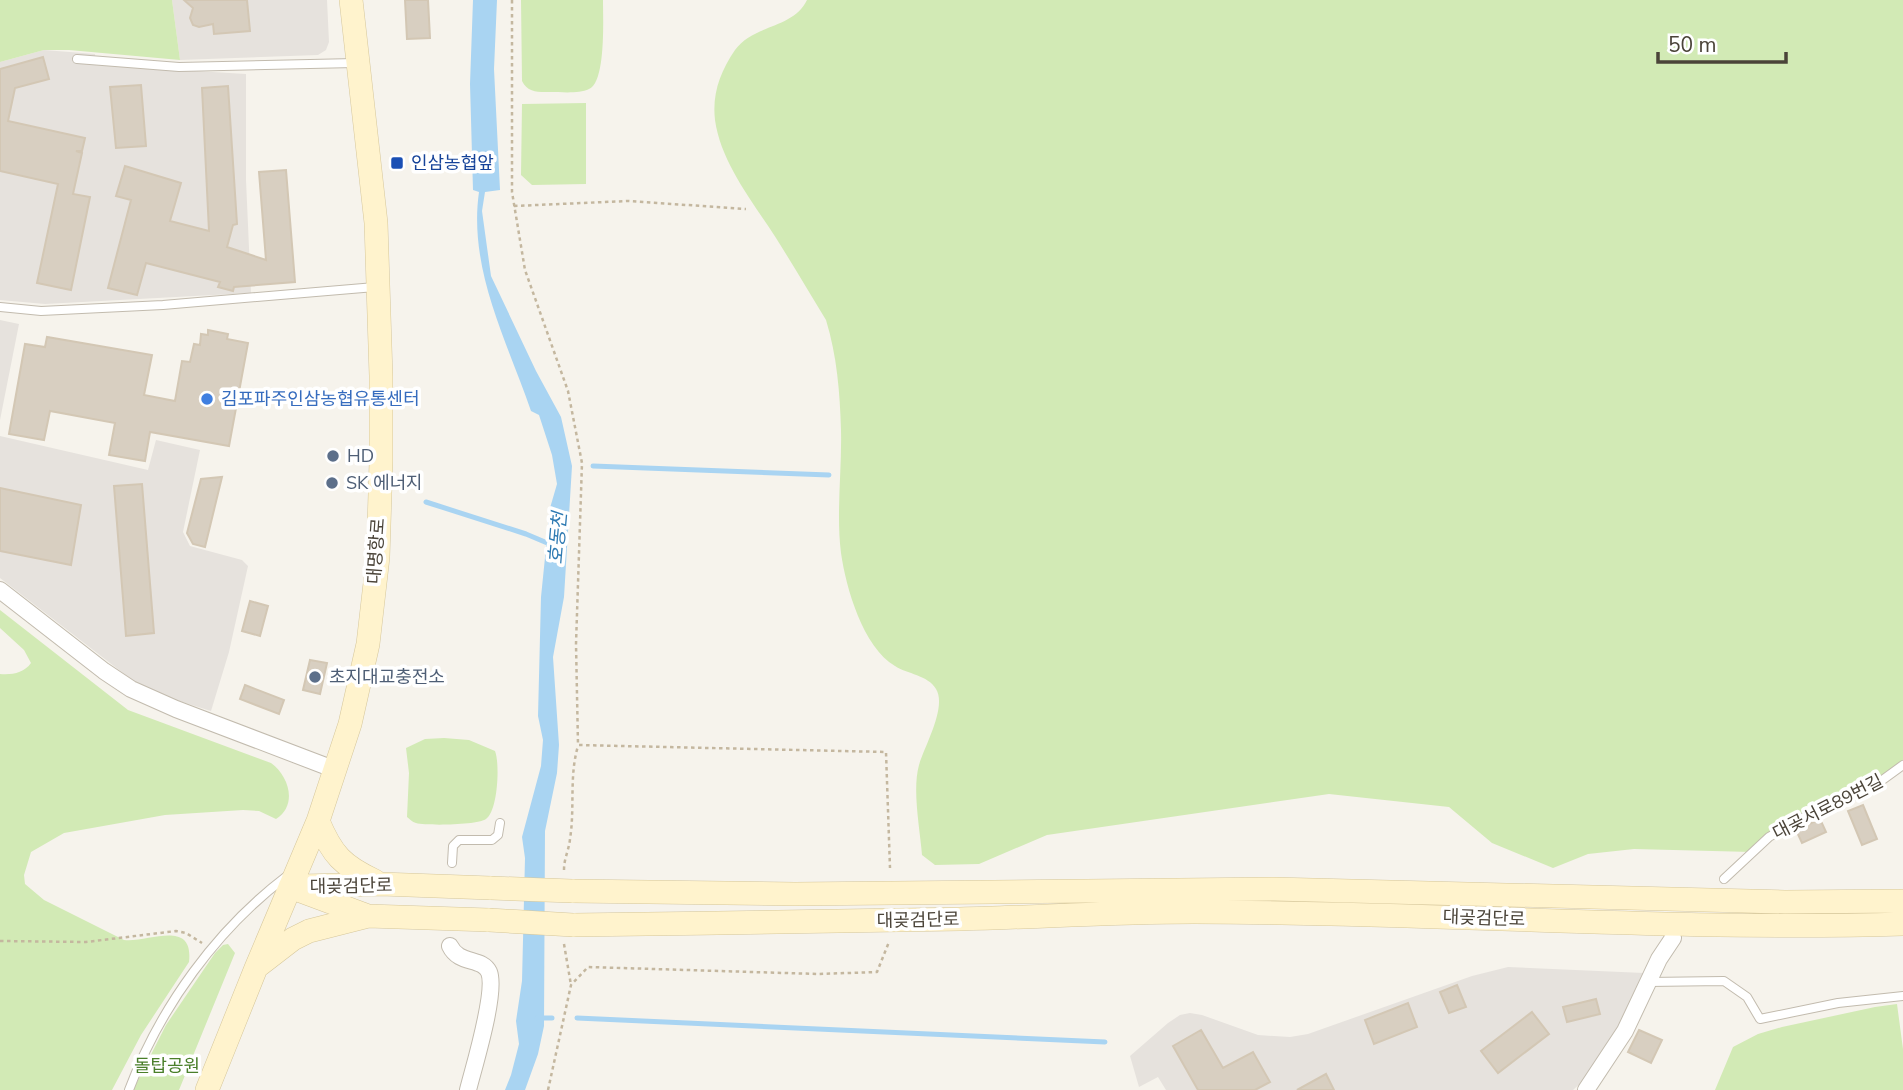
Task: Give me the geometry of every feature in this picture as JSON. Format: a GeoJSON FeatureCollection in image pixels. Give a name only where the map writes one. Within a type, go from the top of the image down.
{"type":"FeatureCollection","features":[{"type":"Feature","properties":{"kind":"main road","name":"대명항로"},"geometry":{"type":"LineString","coordinates":[[208,1090],[318,821],[350,724],[368,644],[378,557],[381,462],[378,287],[376,223],[351,0]]}},
{"type":"Feature","properties":{"kind":"main road"},"geometry":{"type":"LineString","coordinates":[[318,821],[327,843],[337,857],[351,870],[382,884]]}},
{"type":"Feature","properties":{"kind":"main road","name":"대곶검단로"},"geometry":{"type":"LineString","coordinates":[[294,877],[491,888],[568,881],[795,894],[1274,889],[1785,902],[1903,901]]}},
{"type":"Feature","properties":{"kind":"main road","name":"대곶검단로"},"geometry":{"type":"LineString","coordinates":[[294,877],[368,916],[489,920],[568,932],[1192,912],[1777,926],[1903,924]]}},
{"type":"Feature","properties":{"kind":"main road"},"geometry":{"type":"LineString","coordinates":[[256,968],[293,939],[309,931],[368,916]]}},
{"type":"Feature","properties":{"kind":"street"},"geometry":{"type":"LineString","coordinates":[[0,590],[131,689],[336,770]]}},
{"type":"Feature","properties":{"kind":"street"},"geometry":{"type":"LineString","coordinates":[[1587,1090],[1625,1031],[1673,938]]}},
{"type":"Feature","properties":{"kind":"street"},"geometry":{"type":"LineString","coordinates":[[450,946],[454,954],[462,959],[480,963],[488,970],[491,984],[486,1018],[468,1090]]}},
{"type":"Feature","properties":{"kind":"lane"},"geometry":{"type":"LineString","coordinates":[[77,59],[179,67],[358,63]]}},
{"type":"Feature","properties":{"kind":"lane"},"geometry":{"type":"LineString","coordinates":[[0,307],[41,311],[163,305],[378,287]]}},
{"type":"Feature","properties":{"kind":"lane","name":"대곶서로89번길"},"geometry":{"type":"LineString","coordinates":[[1724,879],[1769,837],[1800,819],[1870,789],[1903,765]]}},
{"type":"Feature","properties":{"kind":"lane"},"geometry":{"type":"LineString","coordinates":[[452,863],[453,845],[459,840],[492,840],[498,835],[500,823]]}},
{"type":"Feature","properties":{"kind":"lane"},"geometry":{"type":"LineString","coordinates":[[129,1090],[176,999],[211,949],[255,901],[294,877]]}},
{"type":"Feature","properties":{"kind":"lane"},"geometry":{"type":"LineString","coordinates":[[1648,982],[1724,981],[1747,997],[1760,1019],[1839,1003],[1903,996]]}},
{"type":"Feature","properties":{"kind":"path"},"geometry":{"type":"LineString","coordinates":[[512,0],[514,206],[525,270],[568,391],[582,463],[576,643],[578,745],[573,763],[570,840],[564,858],[568,881]]}},
{"type":"Feature","properties":{"kind":"path"},"geometry":{"type":"LineString","coordinates":[[514,206],[628,201],[746,208]]}},
{"type":"Feature","properties":{"kind":"path"},"geometry":{"type":"LineString","coordinates":[[578,745],[886,752],[890,868]]}},
{"type":"Feature","properties":{"kind":"path"},"geometry":{"type":"LineString","coordinates":[[0,941],[86,942],[176,931],[194,937],[211,949]]}},
{"type":"Feature","properties":{"kind":"path"},"geometry":{"type":"LineString","coordinates":[[548,1090],[571,985],[568,932]]}},
{"type":"Feature","properties":{"kind":"path"},"geometry":{"type":"LineString","coordinates":[[571,985],[588,967],[818,974],[877,972],[889,942]]}},
{"type":"Feature","properties":{"kind":"shaded area"},"geometry":{"type":"Polygon","coordinates":[[[172,0],[327,0],[329,42],[326,50],[318,55],[180,60],[172,0]]]}},
{"type":"Feature","properties":{"kind":"shaded area"},"geometry":{"type":"Polygon","coordinates":[[[44,50],[95,54],[95,65],[246,74],[246,180],[251,293],[45,304],[0,300],[0,62],[44,50]]]}},
{"type":"Feature","properties":{"kind":"shaded area"},"geometry":{"type":"Polygon","coordinates":[[[0,320],[19,324],[0,420],[0,320]]]}},
{"type":"Feature","properties":{"kind":"shaded area"},"geometry":{"type":"Polygon","coordinates":[[[0,436],[148,470],[156,440],[200,450],[183,532],[190,546],[242,560],[248,566],[229,652],[211,711],[160,695],[132,680],[0,578],[0,436]]]}},
{"type":"Feature","properties":{"kind":"shaded area"},"geometry":{"type":"Polygon","coordinates":[[[1508,967],[1644,973],[1618,1031],[1584,1080],[1573,1090],[1166,1090],[1158,1077],[1139,1087],[1130,1056],[1180,1015],[1202,1015],[1258,1035],[1290,1037],[1308,1034],[1472,976],[1508,967]]]}},
{"type":"Feature","properties":{"kind":"green space"},"geometry":{"type":"Polygon","coordinates":[[[0,0],[172,0],[180,60],[44,50],[0,62],[0,0]]]}},
{"type":"Feature","properties":{"kind":"green space"},"geometry":{"type":"Polygon","coordinates":[[[521,0],[603,0],[601,63],[594,84],[589,89],[575,92],[541,92],[530,90],[524,85],[521,0]]]}},
{"type":"Feature","properties":{"kind":"green space"},"geometry":{"type":"Polygon","coordinates":[[[807,0],[1903,0],[1903,765],[1870,789],[1800,819],[1752,852],[1634,849],[1588,854],[1553,868],[1492,843],[1449,807],[1329,794],[1047,835],[979,864],[935,865],[922,855],[916,786],[919,765],[937,716],[939,697],[928,681],[900,669],[884,657],[865,631],[858,616],[841,553],[840,402],[826,320],[739,182],[724,152],[715,120],[718,84],[735,50],[752,35],[793,16],[807,0]]]}},
{"type":"Feature","properties":{"kind":"green space"},"geometry":{"type":"Polygon","coordinates":[[[586,103],[586,184],[532,185],[521,175],[522,104],[586,103]]]}},
{"type":"Feature","properties":{"kind":"green space"},"geometry":{"type":"Polygon","coordinates":[[[0,610],[128,710],[271,763],[282,775],[288,791],[287,806],[276,819],[259,811],[243,810],[165,815],[64,833],[31,852],[24,875],[25,884],[44,900],[124,940],[177,936],[184,940],[189,949],[189,962],[141,1035],[112,1090],[0,1090],[0,674],[17,673],[31,663],[24,650],[0,628],[0,610]]]}},
{"type":"Feature","properties":{"kind":"green space"},"geometry":{"type":"Polygon","coordinates":[[[425,739],[469,740],[495,751],[497,786],[493,807],[486,819],[463,824],[430,824],[416,823],[407,817],[409,773],[406,748],[425,739]]]}},
{"type":"Feature","properties":{"kind":"green space","name":"돌탑공원"},"geometry":{"type":"Polygon","coordinates":[[[228,944],[235,953],[179,1090],[133,1090],[166,1025],[215,953],[228,944]]]}},
{"type":"Feature","properties":{"kind":"green space"},"geometry":{"type":"Polygon","coordinates":[[[1897,1004],[1903,1049],[1903,1090],[1715,1090],[1733,1047],[1758,1034],[1897,1004]]]}},
{"type":"Feature","properties":{"kind":"water","name":"호동천"},"geometry":{"type":"Polygon","coordinates":[[[473,0],[497,0],[494,69],[500,190],[485,192],[482,211],[491,276],[561,417],[572,466],[564,597],[553,657],[559,745],[557,773],[545,831],[544,1026],[538,1054],[525,1090],[505,1090],[519,1044],[516,1021],[522,981],[525,858],[522,837],[541,766],[543,740],[538,716],[541,597],[550,508],[557,484],[552,455],[539,415],[531,411],[492,304],[479,249],[479,192],[473,190],[470,84],[473,0]]]}},
{"type":"Feature","properties":{"kind":"building"},"geometry":{"type":"Polygon","coordinates":[[[184,0],[247,0],[250,31],[214,34],[213,24],[199,27],[193,25],[190,18],[193,8],[184,0]]]}},
{"type":"Feature","properties":{"kind":"building"},"geometry":{"type":"Polygon","coordinates":[[[405,0],[428,0],[430,38],[407,39],[405,0]]]}},
{"type":"Feature","properties":{"kind":"building"},"geometry":{"type":"Polygon","coordinates":[[[43,57],[49,79],[15,88],[8,121],[85,138],[82,151],[76,151],[82,153],[73,194],[90,197],[71,290],[37,283],[58,184],[0,171],[0,69],[43,57]]]}},
{"type":"Feature","properties":{"kind":"building"},"geometry":{"type":"Polygon","coordinates":[[[141,85],[146,146],[116,148],[110,87],[141,85]]]}},
{"type":"Feature","properties":{"kind":"building"},"geometry":{"type":"Polygon","coordinates":[[[228,86],[237,224],[233,225],[227,247],[266,260],[259,172],[286,170],[295,282],[234,287],[233,291],[218,287],[220,282],[146,263],[137,295],[108,288],[131,200],[116,196],[125,166],[181,183],[170,221],[209,231],[202,88],[228,86]]]}},
{"type":"Feature","properties":{"kind":"building"},"geometry":{"type":"Polygon","coordinates":[[[208,330],[228,334],[227,339],[248,343],[229,446],[150,432],[145,461],[109,455],[115,423],[50,411],[44,440],[9,434],[25,344],[45,347],[47,337],[152,355],[144,395],[175,401],[182,361],[190,362],[194,344],[200,345],[201,334],[208,335],[208,330]]]}},
{"type":"Feature","properties":{"kind":"building"},"geometry":{"type":"Polygon","coordinates":[[[222,477],[205,547],[193,544],[187,533],[201,479],[222,477]]]}},
{"type":"Feature","properties":{"kind":"building"},"geometry":{"type":"Polygon","coordinates":[[[142,484],[154,633],[126,636],[114,486],[142,484]]]}},
{"type":"Feature","properties":{"kind":"building"},"geometry":{"type":"Polygon","coordinates":[[[0,488],[81,505],[71,565],[0,551],[0,488]]]}},
{"type":"Feature","properties":{"kind":"building"},"geometry":{"type":"Polygon","coordinates":[[[250,601],[268,606],[260,636],[242,631],[250,601]]]}},
{"type":"Feature","properties":{"kind":"building","name":"초지대교충전소"},"geometry":{"type":"Polygon","coordinates":[[[310,660],[327,663],[320,694],[303,690],[310,660]]]}},
{"type":"Feature","properties":{"kind":"building"},"geometry":{"type":"Polygon","coordinates":[[[245,685],[284,700],[279,714],[240,699],[245,685]]]}},
{"type":"Feature","properties":{"kind":"building"},"geometry":{"type":"Polygon","coordinates":[[[1863,805],[1877,839],[1862,845],[1848,811],[1863,805]]]}},
{"type":"Feature","properties":{"kind":"building"},"geometry":{"type":"Polygon","coordinates":[[[1820,819],[1826,832],[1802,843],[1796,830],[1820,819]]]}},
{"type":"Feature","properties":{"kind":"building"},"geometry":{"type":"Polygon","coordinates":[[[1457,985],[1466,1007],[1449,1013],[1440,992],[1457,985]]]}},
{"type":"Feature","properties":{"kind":"building"},"geometry":{"type":"Polygon","coordinates":[[[1596,999],[1600,1014],[1567,1022],[1563,1007],[1596,999]]]}},
{"type":"Feature","properties":{"kind":"building"},"geometry":{"type":"Polygon","coordinates":[[[1408,1003],[1417,1027],[1374,1044],[1365,1020],[1408,1003]]]}},
{"type":"Feature","properties":{"kind":"building"},"geometry":{"type":"Polygon","coordinates":[[[1532,1012],[1549,1034],[1498,1073],[1481,1051],[1532,1012]]]}},
{"type":"Feature","properties":{"kind":"building"},"geometry":{"type":"Polygon","coordinates":[[[1201,1030],[1223,1068],[1253,1052],[1270,1082],[1255,1090],[1198,1090],[1173,1046],[1201,1030]]]}},
{"type":"Feature","properties":{"kind":"building"},"geometry":{"type":"Polygon","coordinates":[[[1639,1030],[1662,1040],[1651,1063],[1628,1052],[1639,1030]]]}},
{"type":"Feature","properties":{"kind":"building"},"geometry":{"type":"Polygon","coordinates":[[[1326,1074],[1334,1090],[1297,1090],[1326,1074]]]}},
{"type":"Feature","properties":{"kind":"waterway"},"geometry":{"type":"LineString","coordinates":[[593,466],[829,475]]}},
{"type":"Feature","properties":{"kind":"waterway","name":"호동천"},"geometry":{"type":"LineString","coordinates":[[426,502],[552,545]]}},
{"type":"Feature","properties":{"kind":"waterway"},"geometry":{"type":"LineString","coordinates":[[537,1018],[552,1018]]}},
{"type":"Feature","properties":{"kind":"waterway"},"geometry":{"type":"LineString","coordinates":[[577,1018],[1105,1042]]}},
{"type":"Feature","properties":{"kind":"place","name":"인삼농협앞"},"geometry":{"type":"Point","coordinates":[397,163]}},
{"type":"Feature","properties":{"kind":"place","name":"김포파주인삼농협유통센터"},"geometry":{"type":"Point","coordinates":[207,399]}},
{"type":"Feature","properties":{"kind":"place","name":"HD"},"geometry":{"type":"Point","coordinates":[333,456]}},
{"type":"Feature","properties":{"kind":"place","name":"SK 에너지"},"geometry":{"type":"Point","coordinates":[332,483]}},
{"type":"Feature","properties":{"kind":"place","name":"초지대교충전소"},"geometry":{"type":"Point","coordinates":[315,677]}}]}
